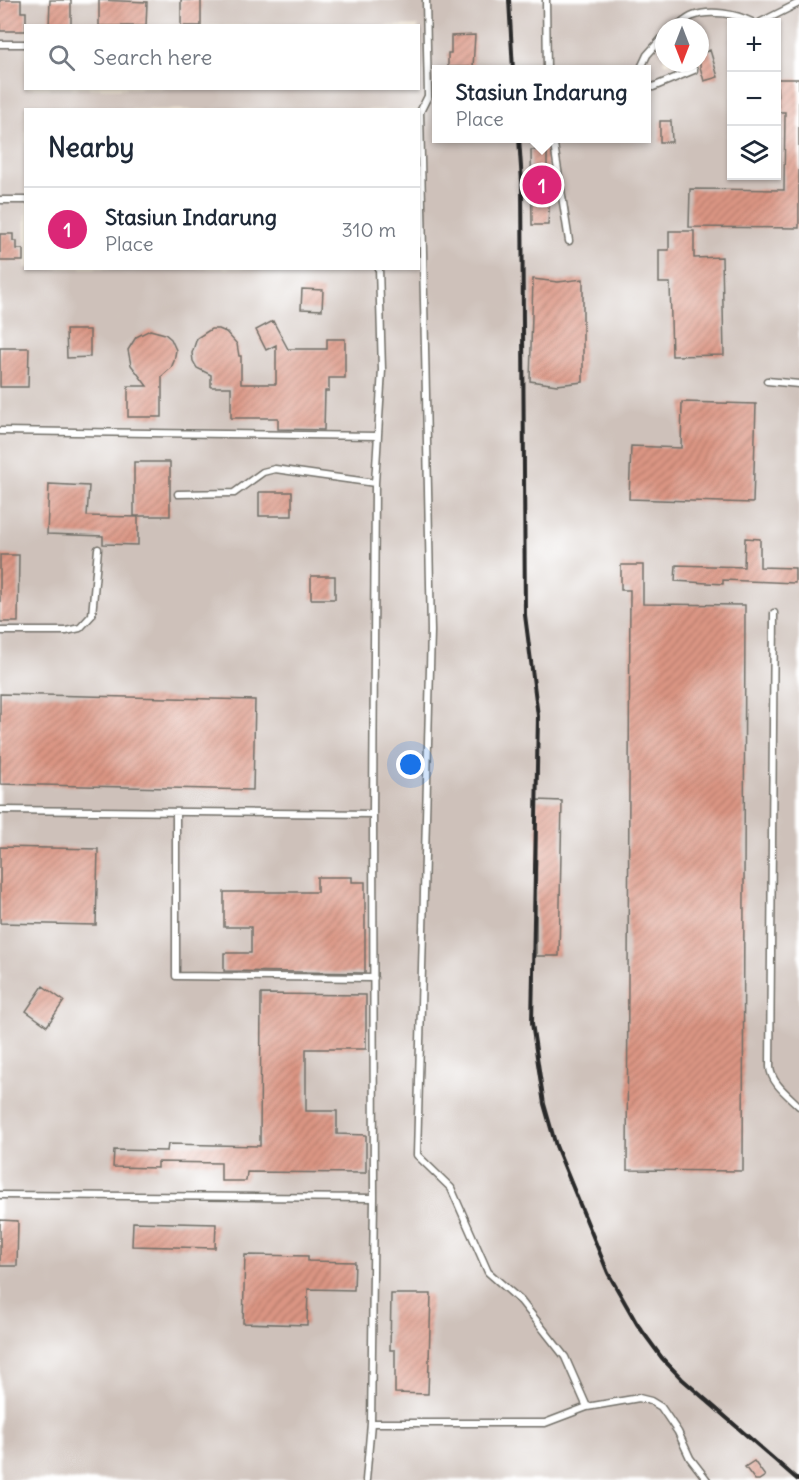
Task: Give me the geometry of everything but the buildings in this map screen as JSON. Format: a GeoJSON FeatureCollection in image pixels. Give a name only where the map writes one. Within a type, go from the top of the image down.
{"type":"FeatureCollection","features":[{"type":"Feature","properties":{"kind":"lane"},"geometry":{"type":"LineString","coordinates":[[426,0],[428,96],[420,112],[420,203],[431,632],[417,1155],[451,1188],[488,1272],[521,1301],[566,1356],[587,1407]]}},
{"type":"Feature","properties":{"kind":"lane"},"geometry":{"type":"LineString","coordinates":[[546,0],[548,65]]}},
{"type":"Feature","properties":{"kind":"lane"},"geometry":{"type":"LineString","coordinates":[[769,18],[799,3]]}},
{"type":"Feature","properties":{"kind":"lane"},"geometry":{"type":"LineString","coordinates":[[689,18],[706,13],[736,18]]}},
{"type":"Feature","properties":{"kind":"lane"},"geometry":{"type":"LineString","coordinates":[[0,44],[24,44]]}},
{"type":"Feature","properties":{"kind":"lane"},"geometry":{"type":"LineString","coordinates":[[642,65],[655,46]]}},
{"type":"Feature","properties":{"kind":"lane"},"geometry":{"type":"LineString","coordinates":[[420,50],[427,50]]}},
{"type":"Feature","properties":{"kind":"lane"},"geometry":{"type":"LineString","coordinates":[[651,87],[689,72]]}},
{"type":"Feature","properties":{"kind":"lane"},"geometry":{"type":"LineString","coordinates":[[554,143],[569,241]]}},
{"type":"Feature","properties":{"kind":"lane"},"geometry":{"type":"LineString","coordinates":[[0,200],[24,200]]}},
{"type":"Feature","properties":{"kind":"lane"},"geometry":{"type":"LineString","coordinates":[[366,1480],[371,1424],[374,1198],[375,483],[382,370],[379,270]]}},
{"type":"Feature","properties":{"kind":"lane"},"geometry":{"type":"LineString","coordinates":[[767,381],[799,384]]}},
{"type":"Feature","properties":{"kind":"lane"},"geometry":{"type":"LineString","coordinates":[[0,431],[377,435]]}},
{"type":"Feature","properties":{"kind":"lane"},"geometry":{"type":"LineString","coordinates":[[178,494],[234,493],[262,472],[275,469],[375,483]]}},
{"type":"Feature","properties":{"kind":"lane"},"geometry":{"type":"LineString","coordinates":[[0,631],[66,632],[80,628],[92,615],[98,549]]}},
{"type":"Feature","properties":{"kind":"lane"},"geometry":{"type":"LineString","coordinates":[[774,613],[770,1067],[771,1075],[776,1083],[799,1106]]}},
{"type":"Feature","properties":{"kind":"lane"},"geometry":{"type":"LineString","coordinates":[[0,810],[373,814]]}},
{"type":"Feature","properties":{"kind":"lane"},"geometry":{"type":"LineString","coordinates":[[176,812],[176,976],[374,978]]}},
{"type":"Feature","properties":{"kind":"lane"},"geometry":{"type":"LineString","coordinates":[[0,1195],[374,1198]]}},
{"type":"Feature","properties":{"kind":"lane"},"geometry":{"type":"LineString","coordinates":[[371,1424],[545,1423],[587,1407],[639,1398],[661,1407],[678,1432],[690,1458],[707,1480]]}},
{"type":"Feature","properties":{"kind":"shaded area"},"geometry":{"type":"Polygon","coordinates":[[[0,0],[799,0],[799,1480],[0,1480],[0,0]]]}},
{"type":"Feature","properties":{"kind":"railway"},"geometry":{"type":"LineString","coordinates":[[509,0],[513,65]]}},
{"type":"Feature","properties":{"kind":"railway"},"geometry":{"type":"LineString","coordinates":[[519,143],[522,182],[525,615],[538,716],[532,1023],[544,1104],[556,1146],[608,1273],[637,1324],[662,1358],[682,1379],[798,1480]]}},
{"type":"Feature","properties":{"kind":"place","name":"Stasiun Indarung"},"geometry":{"type":"Point","coordinates":[542,185]}}]}
